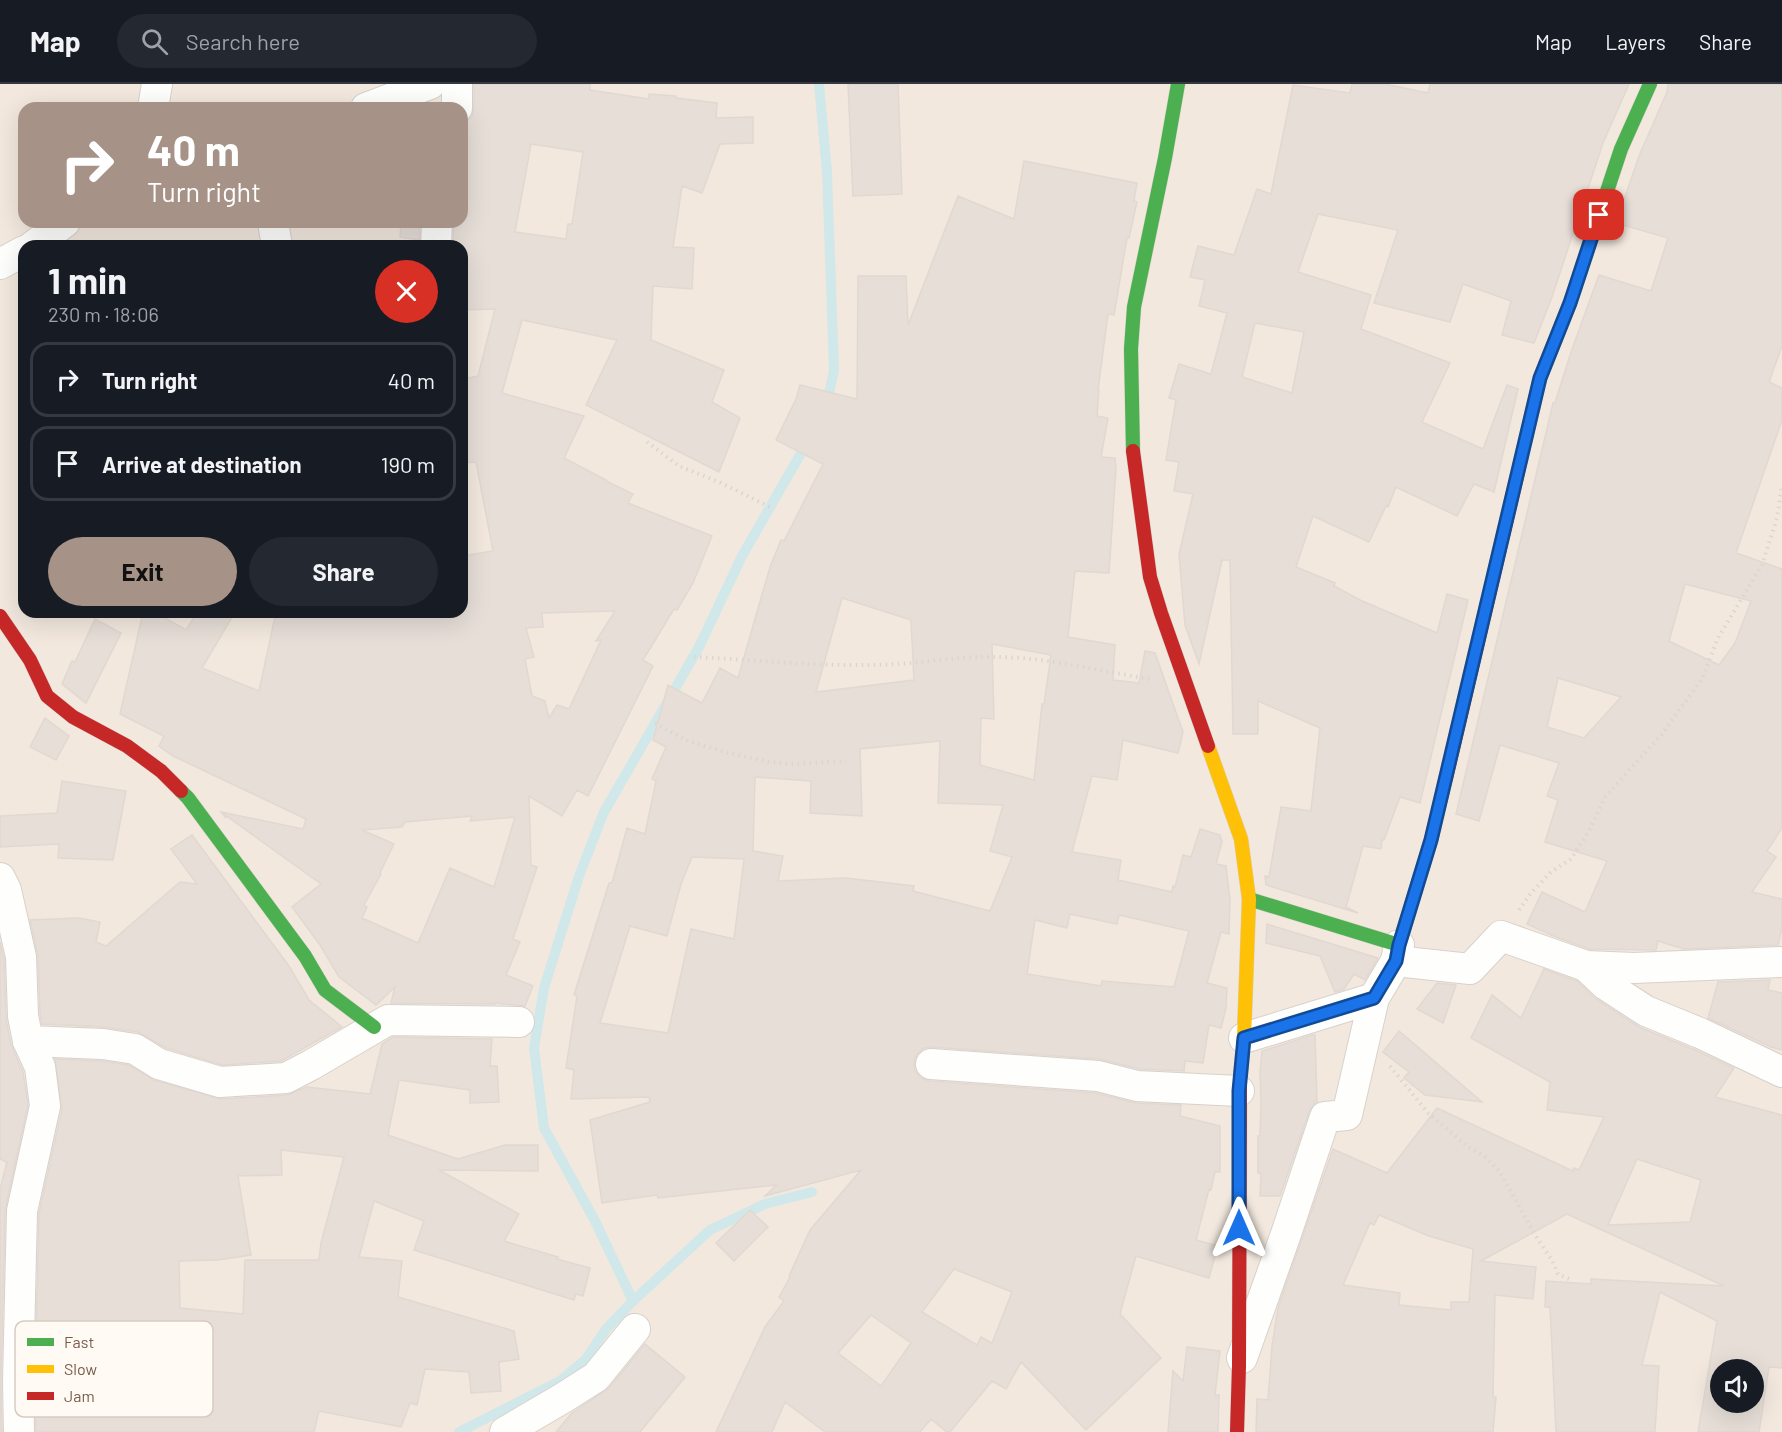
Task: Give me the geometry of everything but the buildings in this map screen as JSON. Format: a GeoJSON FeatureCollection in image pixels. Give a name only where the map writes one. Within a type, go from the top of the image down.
{"type":"FeatureCollection","features":[{"type":"Feature","properties":{"kind":"street"},"geometry":{"type":"LineString","coordinates":[[154,102],[157,84]]}},
{"type":"Feature","properties":{"kind":"street"},"geometry":{"type":"LineString","coordinates":[[382,102],[430,84]]}},
{"type":"Feature","properties":{"kind":"street"},"geometry":{"type":"LineString","coordinates":[[457,84],[458,102]]}},
{"type":"Feature","properties":{"kind":"street"},"geometry":{"type":"LineString","coordinates":[[1178,84],[1134,307],[1131,349],[1132,439],[1150,577],[1241,839],[1249,899],[1244,1038],[1239,1091],[1237,1432]]}},
{"type":"Feature","properties":{"kind":"street"},"geometry":{"type":"LineString","coordinates":[[1239,1366],[1325,1117],[1347,1115],[1374,998],[1398,953],[1431,840],[1540,378],[1570,303],[1621,149],[1650,84]]}},
{"type":"Feature","properties":{"kind":"street"},"geometry":{"type":"LineString","coordinates":[[41,240],[57,228]]}},
{"type":"Feature","properties":{"kind":"street"},"geometry":{"type":"LineString","coordinates":[[0,264],[18,254]]}},
{"type":"Feature","properties":{"kind":"street"},"geometry":{"type":"LineString","coordinates":[[0,616],[30,660],[47,696],[73,717],[127,746],[161,771],[188,798],[305,956],[325,990],[374,1027]]}},
{"type":"Feature","properties":{"kind":"street"},"geometry":{"type":"LineString","coordinates":[[0,878],[6,890],[21,957],[17,1024],[40,1067],[45,1106],[21,1211],[19,1321]]}},
{"type":"Feature","properties":{"kind":"street"},"geometry":{"type":"LineString","coordinates":[[1249,899],[1398,953],[1470,969],[1501,936],[1586,966],[1634,968],[1782,962]]}},
{"type":"Feature","properties":{"kind":"street"},"geometry":{"type":"LineString","coordinates":[[1586,966],[1606,985],[1646,1011],[1700,1033],[1782,1072]]}},
{"type":"Feature","properties":{"kind":"street"},"geometry":{"type":"LineString","coordinates":[[1244,1038],[1374,998]]}},
{"type":"Feature","properties":{"kind":"street"},"geometry":{"type":"LineString","coordinates":[[17,1024],[135,1049],[159,1064],[220,1082],[286,1078],[388,1020],[519,1022]]}},
{"type":"Feature","properties":{"kind":"street"},"geometry":{"type":"LineString","coordinates":[[931,1064],[1098,1076],[1137,1086],[1239,1091]]}},
{"type":"Feature","properties":{"kind":"street"},"geometry":{"type":"LineString","coordinates":[[505,1432],[596,1377],[634,1329]]}},
{"type":"Feature","properties":{"kind":"street"},"geometry":{"type":"LineString","coordinates":[[19,1417],[19,1432]]}},
{"type":"Feature","properties":{"kind":"path"},"geometry":{"type":"LineString","coordinates":[[647,442],[679,466],[770,507]]}},
{"type":"Feature","properties":{"kind":"path"},"geometry":{"type":"LineString","coordinates":[[1501,936],[1531,893],[1551,872],[1571,859],[1589,831],[1605,797],[1662,735],[1702,679],[1718,638],[1762,565],[1777,518],[1782,486]]}},
{"type":"Feature","properties":{"kind":"path"},"geometry":{"type":"LineString","coordinates":[[694,657],[835,665],[895,664],[997,656],[1059,663],[1186,685]]}},
{"type":"Feature","properties":{"kind":"path"},"geometry":{"type":"LineString","coordinates":[[654,723],[688,741],[769,762],[794,764],[846,761]]}},
{"type":"Feature","properties":{"kind":"path"},"geometry":{"type":"LineString","coordinates":[[1366,1035],[1428,1113],[1467,1146],[1484,1156],[1500,1172],[1558,1274],[1571,1280]]}},
{"type":"Feature","properties":{"kind":"shaded area"},"geometry":{"type":"Polygon","coordinates":[[[0,84],[1782,84],[1782,1432],[0,1432],[0,84]]]}},
{"type":"Feature","properties":{"kind":"waterway"},"geometry":{"type":"LineString","coordinates":[[819,84],[827,172],[834,371],[826,406]]}},
{"type":"Feature","properties":{"kind":"waterway"},"geometry":{"type":"LineString","coordinates":[[459,1432],[560,1381],[586,1359],[606,1329],[633,1301],[595,1221],[544,1128],[534,1048],[544,988],[579,876],[604,812],[699,647],[742,556],[808,441]]}},
{"type":"Feature","properties":{"kind":"waterway"},"geometry":{"type":"LineString","coordinates":[[633,1301],[710,1230],[765,1204],[812,1192]]}},
{"type":"Feature","properties":{"kind":"traffic: fast"},"geometry":{"type":"LineString","coordinates":[[1133,451],[1131,349],[1134,307],[1178,84]]}},
{"type":"Feature","properties":{"kind":"traffic: fast"},"geometry":{"type":"LineString","coordinates":[[1521,459],[1540,378],[1570,303],[1621,149],[1650,84]]}},
{"type":"Feature","properties":{"kind":"traffic: fast"},"geometry":{"type":"LineString","coordinates":[[1249,899],[1399,945],[1431,840],[1446,778]]}},
{"type":"Feature","properties":{"kind":"traffic: fast"},"geometry":{"type":"LineString","coordinates":[[181,791],[305,956],[325,990],[374,1027]]}},
{"type":"Feature","properties":{"kind":"traffic: slow"},"geometry":{"type":"LineString","coordinates":[[1208,746],[1241,839],[1249,899],[1244,1038],[1240,1081]]}},
{"type":"Feature","properties":{"kind":"traffic: jam"},"geometry":{"type":"LineString","coordinates":[[1133,451],[1150,577],[1208,746]]}},
{"type":"Feature","properties":{"kind":"traffic: jam"},"geometry":{"type":"LineString","coordinates":[[1446,778],[1521,459]]}},
{"type":"Feature","properties":{"kind":"traffic: jam"},"geometry":{"type":"LineString","coordinates":[[0,616],[30,660],[47,696],[73,717],[127,746],[161,771],[181,791]]}},
{"type":"Feature","properties":{"kind":"traffic: jam"},"geometry":{"type":"LineString","coordinates":[[1237,1432],[1240,1081]]}},
{"type":"Feature","properties":{"kind":"route"},"geometry":{"type":"LineString","coordinates":[[1239,1228],[1239,1091],[1244,1038],[1374,998],[1396,961],[1431,840],[1540,378],[1570,303],[1599,215]]}}]}
